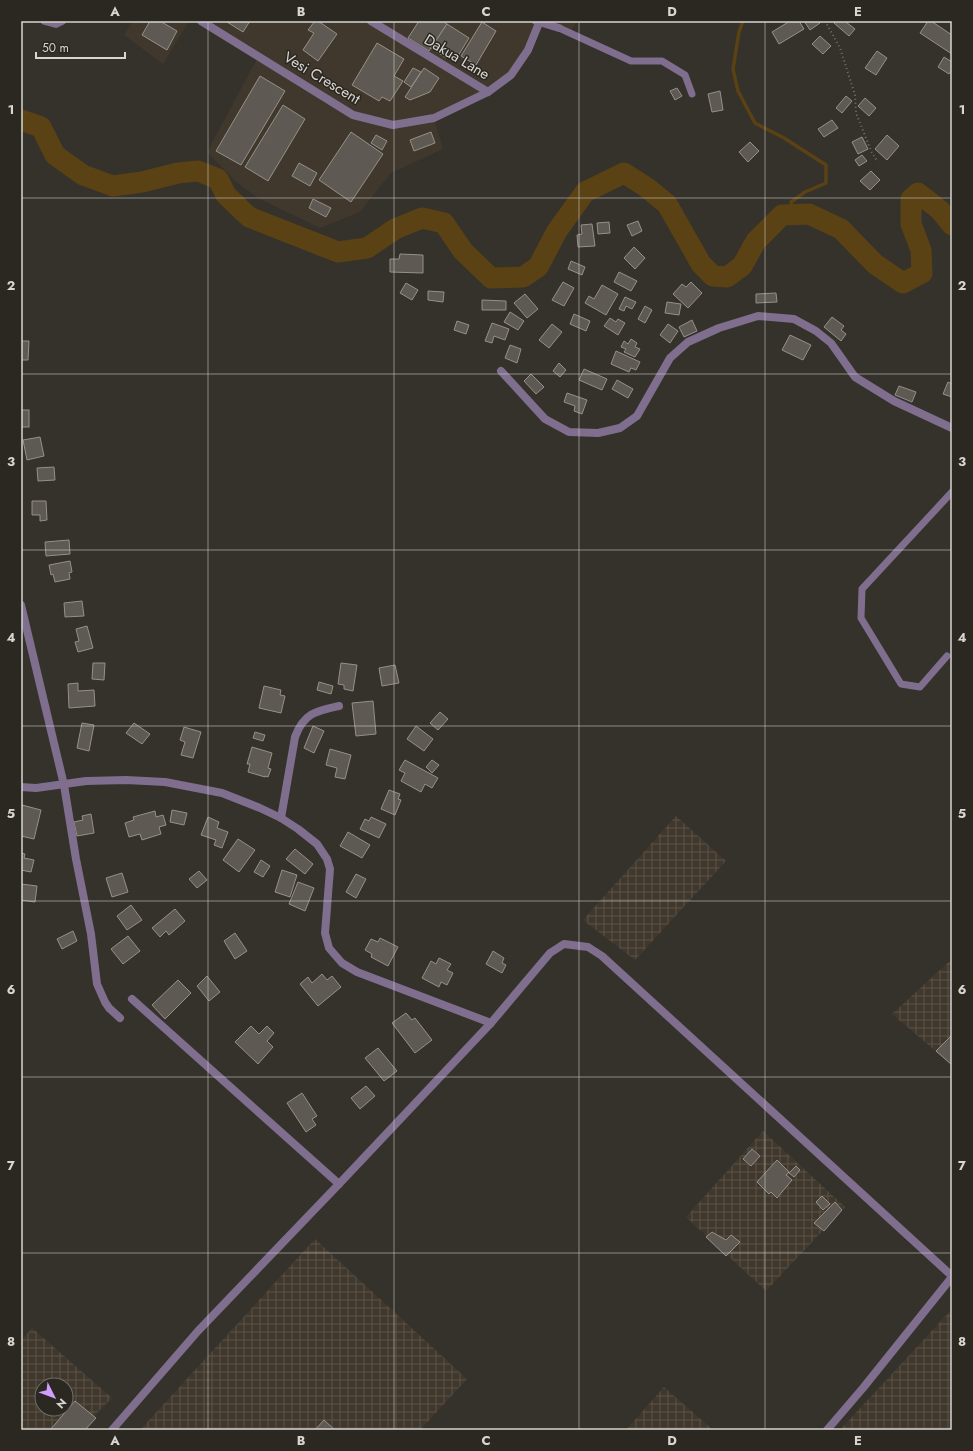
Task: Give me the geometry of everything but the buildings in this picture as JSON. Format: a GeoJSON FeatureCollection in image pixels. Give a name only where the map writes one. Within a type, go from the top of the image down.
{"type":"FeatureCollection","features":[{"type":"Feature","properties":{"kind":"street"},"geometry":{"type":"LineString","coordinates":[[45,21],[56,24],[62,21]]}},
{"type":"Feature","properties":{"kind":"street","name":"Vesi Crescent"},"geometry":{"type":"LineString","coordinates":[[201,21],[353,115],[393,125],[434,118],[488,92],[511,75],[528,50],[537,22],[559,28]]}},
{"type":"Feature","properties":{"kind":"street","name":"Dakua Lane"},"geometry":{"type":"LineString","coordinates":[[371,21],[488,92]]}},
{"type":"Feature","properties":{"kind":"street"},"geometry":{"type":"LineString","coordinates":[[501,371],[545,419],[569,432],[598,433],[620,428],[637,416],[670,358],[688,342],[719,328],[758,316],[794,319],[816,331],[831,343],[855,377],[894,402],[952,428]]}},
{"type":"Feature","properties":{"kind":"street"},"geometry":{"type":"LineString","coordinates":[[21,605],[23,621],[64,785],[76,859],[91,934],[97,984],[109,1008],[120,1018]]}},
{"type":"Feature","properties":{"kind":"street"},"geometry":{"type":"LineString","coordinates":[[281,818],[295,737],[299,726],[306,718],[316,711],[339,706]]}},
{"type":"Feature","properties":{"kind":"street"},"geometry":{"type":"LineString","coordinates":[[21,787],[36,788],[86,781],[126,780],[165,782],[222,793],[281,818],[317,844],[327,859],[330,869],[325,933],[329,948],[342,963],[357,972],[491,1023]]}},
{"type":"Feature","properties":{"kind":"street"},"geometry":{"type":"LineString","coordinates":[[112,1430],[198,1331],[491,1023],[550,954],[564,944],[588,947],[608,961],[952,1276],[863,1388],[827,1430]]}},
{"type":"Feature","properties":{"kind":"street"},"geometry":{"type":"LineString","coordinates":[[132,999],[339,1184]]}},
{"type":"Feature","properties":{"kind":"lane"},"geometry":{"type":"LineString","coordinates":[[559,28],[631,61],[662,62],[685,75],[692,94]]}},
{"type":"Feature","properties":{"kind":"lane"},"geometry":{"type":"LineString","coordinates":[[947,656],[920,686],[901,684],[861,618],[862,589],[952,492]]}},
{"type":"Feature","properties":{"kind":"path"},"geometry":{"type":"LineString","coordinates":[[825,21],[840,48],[855,95],[856,113],[872,153],[878,162]]}},
{"type":"Feature","properties":{"kind":"shaded area"},"geometry":{"type":"Polygon","coordinates":[[[133,21],[189,21],[163,64],[124,35],[133,21]]]}},
{"type":"Feature","properties":{"kind":"shaded area"},"geometry":{"type":"Polygon","coordinates":[[[201,21],[577,21],[570,33],[539,23],[511,75],[434,118],[443,149],[391,173],[360,212],[320,228],[258,198],[235,181],[207,152],[258,57],[201,21]]]}},
{"type":"Feature","properties":{"kind":"shaded area"},"geometry":{"type":"Polygon","coordinates":[[[676,816],[726,861],[635,960],[583,920],[676,816]]]}},
{"type":"Feature","properties":{"kind":"shaded area"},"geometry":{"type":"Polygon","coordinates":[[[952,959],[952,1065],[892,1014],[952,959]]]}},
{"type":"Feature","properties":{"kind":"shaded area"},"geometry":{"type":"Polygon","coordinates":[[[763,1131],[845,1207],[766,1291],[686,1217],[763,1131]]]}},
{"type":"Feature","properties":{"kind":"shaded area"},"geometry":{"type":"Polygon","coordinates":[[[315,1239],[467,1379],[420,1430],[140,1430],[315,1239]]]}},
{"type":"Feature","properties":{"kind":"shaded area"},"geometry":{"type":"Polygon","coordinates":[[[952,1309],[952,1430],[840,1430],[952,1309]]]}},
{"type":"Feature","properties":{"kind":"shaded area"},"geometry":{"type":"Polygon","coordinates":[[[32,1328],[112,1398],[80,1430],[21,1430],[21,1341],[32,1328]]]}},
{"type":"Feature","properties":{"kind":"shaded area"},"geometry":{"type":"Polygon","coordinates":[[[664,1387],[713,1430],[626,1430],[664,1387]]]}},
{"type":"Feature","properties":{"kind":"waterway"},"geometry":{"type":"LineString","coordinates":[[743,21],[739,32],[733,69],[738,91],[755,123],[784,138],[826,165],[826,183],[805,192],[791,202],[794,214]]}},
{"type":"Feature","properties":{"kind":"waterway"},"geometry":{"type":"LineString","coordinates":[[21,114],[22,120]]}},
{"type":"Feature","properties":{"kind":"waterway"},"geometry":{"type":"LineString","coordinates":[[21,120],[41,127],[55,155],[83,175],[113,186],[142,182],[178,173],[198,171],[218,179],[226,195],[249,217],[338,252],[367,248],[395,229],[422,218],[444,223],[463,251],[491,278],[523,277],[538,267],[557,231],[585,192],[624,173],[646,187],[667,204],[701,264],[713,276],[727,277],[742,266],[756,241],[782,215],[809,214],[841,229],[875,264],[903,283],[922,273],[921,250],[911,224],[911,199],[918,193],[940,210],[952,225]]}}]}
